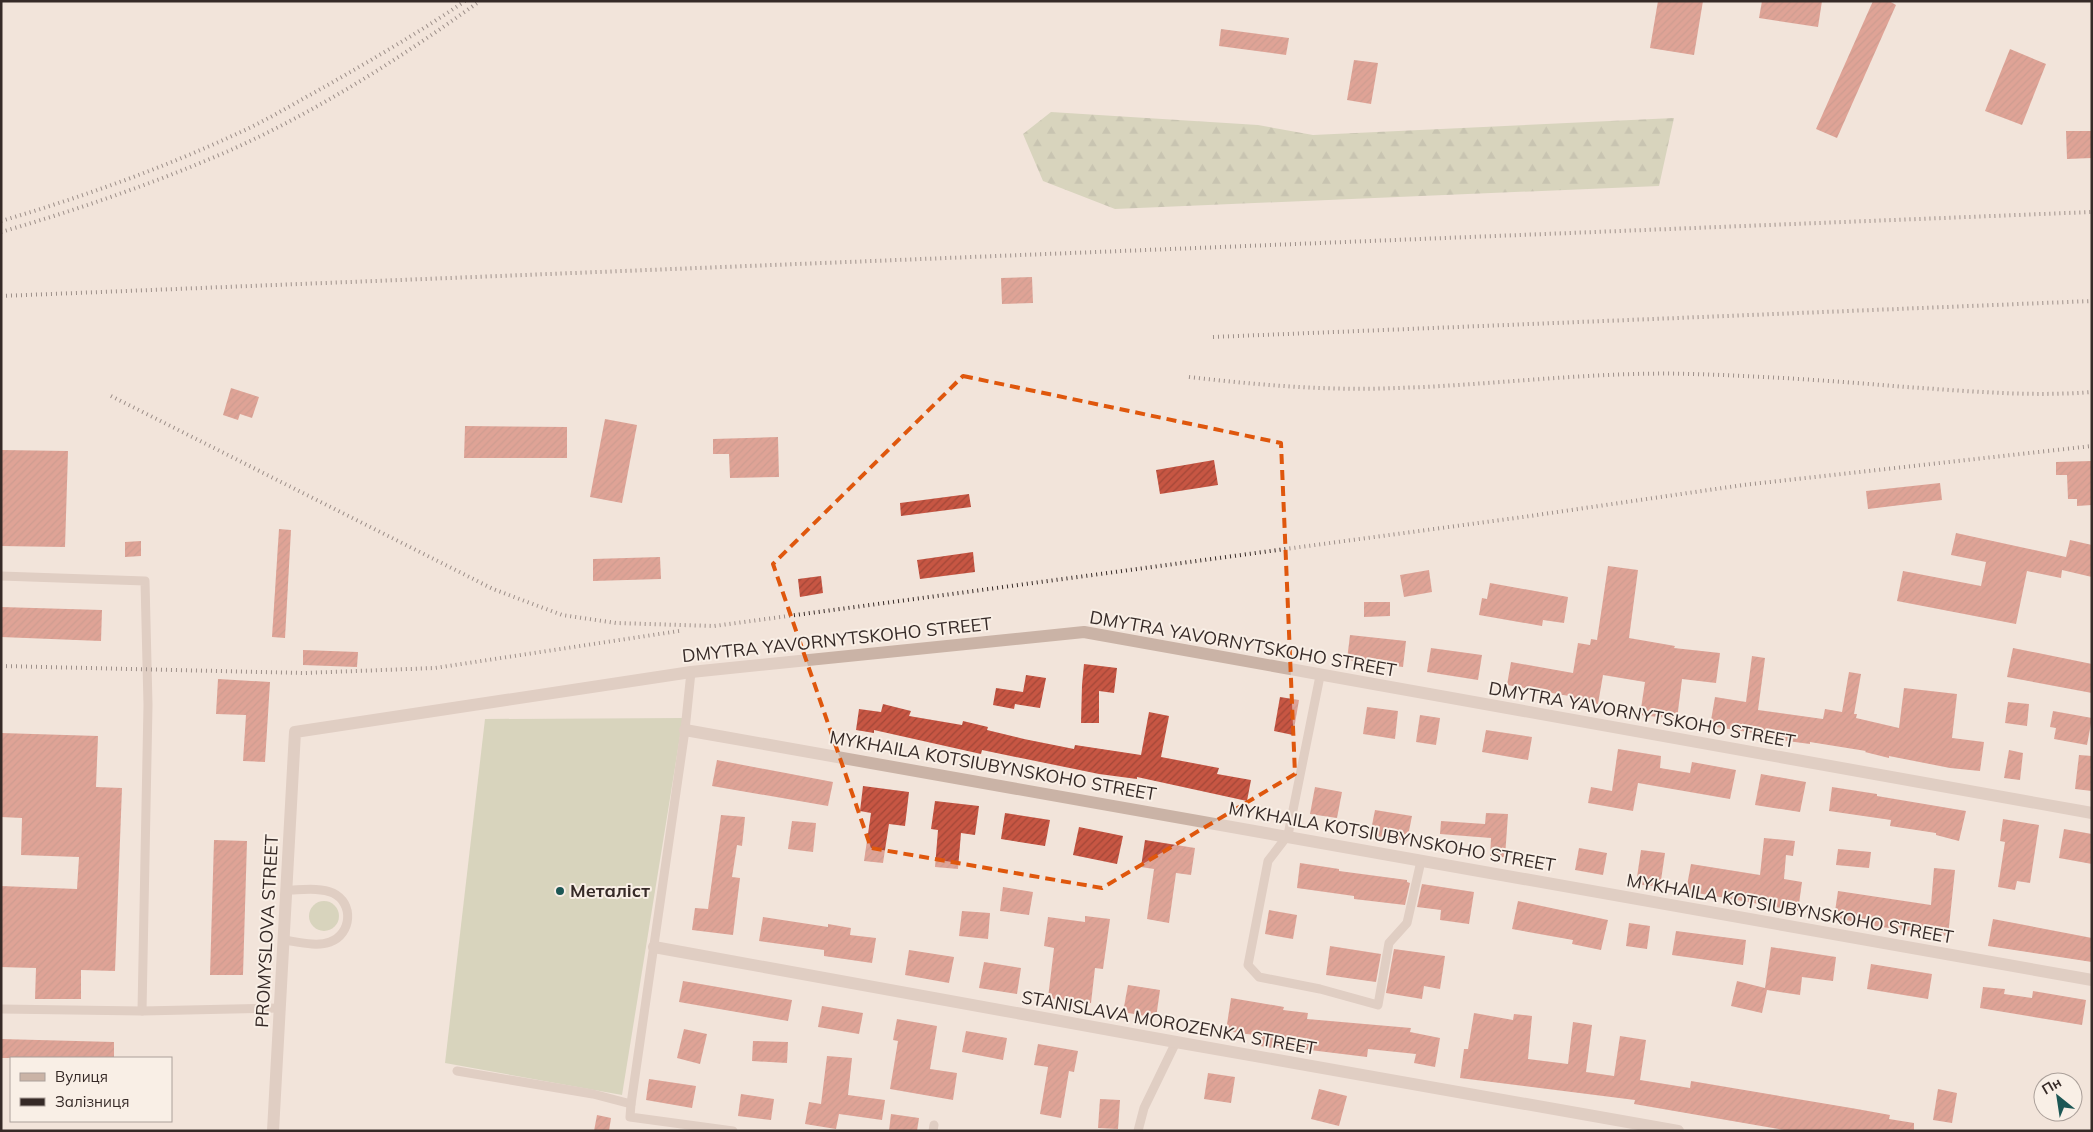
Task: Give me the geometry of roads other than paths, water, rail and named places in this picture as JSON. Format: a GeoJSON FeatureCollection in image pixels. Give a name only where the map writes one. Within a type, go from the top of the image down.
{"type":"FeatureCollection","features":[{"type":"Feature","properties":{"kind":"street","name":"DMYTRA YAVORNYTSKOHO STREET"},"geometry":{"type":"LineString","coordinates":[[295,732],[691,672],[1084,632],[1320,676],[2092,813]]}},
{"type":"Feature","properties":{"kind":"street","name":"MYKHAILA KOTSIUBYNSKOHO STREET"},"geometry":{"type":"LineString","coordinates":[[686,730],[1288,835],[1421,861],[2092,980]]}},
{"type":"Feature","properties":{"kind":"street","name":"PROMYSLOVA STREET"},"geometry":{"type":"LineString","coordinates":[[273,1131],[295,732]]}},
{"type":"Feature","properties":{"kind":"street","name":"STANISLAVA MOROZENKA STREET"},"geometry":{"type":"LineString","coordinates":[[654,947],[1678,1131]]}},
{"type":"Feature","properties":{"kind":"lane"},"geometry":{"type":"LineString","coordinates":[[1,576],[145,581],[148,705],[142,1011]]}},
{"type":"Feature","properties":{"kind":"lane"},"geometry":{"type":"LineString","coordinates":[[691,672],[686,730],[630,1117],[733,1131]]}},
{"type":"Feature","properties":{"kind":"lane"},"geometry":{"type":"LineString","coordinates":[[1320,676],[1288,835],[1268,861],[1248,965],[1259,977],[1320,989],[1378,1005],[1389,942],[1407,923],[1421,861]]}},
{"type":"Feature","properties":{"kind":"lane"},"geometry":{"type":"LineString","coordinates":[[284,940],[320,944],[329,942],[338,938],[348,924],[346,906],[334,894],[326,891],[286,890]]}},
{"type":"Feature","properties":{"kind":"lane"},"geometry":{"type":"LineString","coordinates":[[1,1009],[142,1011],[280,1008]]}},
{"type":"Feature","properties":{"kind":"lane"},"geometry":{"type":"LineString","coordinates":[[1138,1131],[1144,1108],[1176,1042]]}},
{"type":"Feature","properties":{"kind":"lane"},"geometry":{"type":"LineString","coordinates":[[458,1071],[593,1094],[631,1104]]}},
{"type":"Feature","properties":{"kind":"railway"},"geometry":{"type":"LineString","coordinates":[[1,221],[118,183],[244,131],[379,55],[465,1]]}},
{"type":"Feature","properties":{"kind":"railway"},"geometry":{"type":"LineString","coordinates":[[1,232],[147,184],[233,149],[298,117],[360,81],[480,1]]}},
{"type":"Feature","properties":{"kind":"railway"},"geometry":{"type":"LineString","coordinates":[[1,296],[2092,212]]}},
{"type":"Feature","properties":{"kind":"railway"},"geometry":{"type":"LineString","coordinates":[[1213,337],[2092,301]]}},
{"type":"Feature","properties":{"kind":"railway"},"geometry":{"type":"LineString","coordinates":[[1189,377],[1293,387],[1371,389],[1618,374],[1692,374],[1799,379],[1999,393],[2046,394],[2092,392]]}},
{"type":"Feature","properties":{"kind":"railway"},"geometry":{"type":"LineString","coordinates":[[111,396],[493,589],[562,615],[616,623],[714,626],[1523,517],[1743,485],[2092,446]]}},
{"type":"Feature","properties":{"kind":"railway"},"geometry":{"type":"LineString","coordinates":[[1,666],[304,673],[435,668],[679,631]]}},
{"type":"Feature","properties":{"kind":"place","name":"Металіст"},"geometry":{"type":"Point","coordinates":[560,891]}}]}
